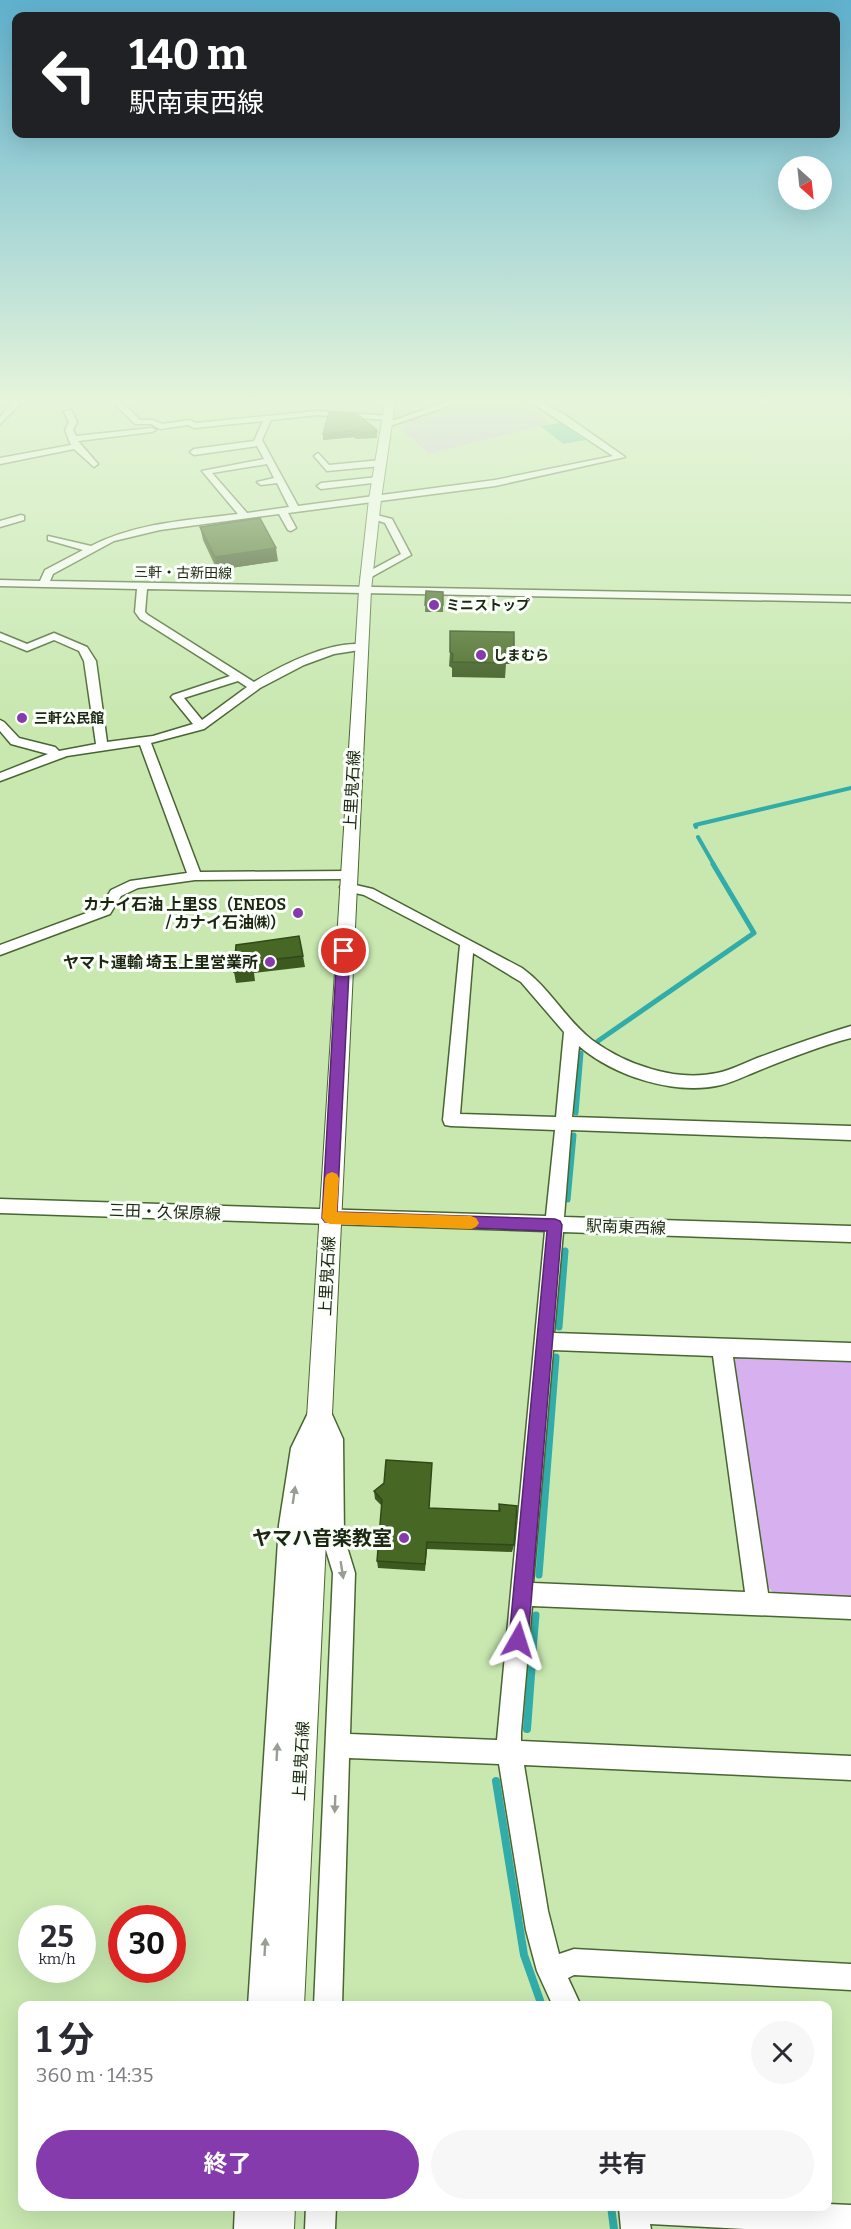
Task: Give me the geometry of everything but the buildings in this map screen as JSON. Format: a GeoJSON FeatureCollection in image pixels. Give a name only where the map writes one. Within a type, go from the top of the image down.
{"type":"FeatureCollection","features":[{"type":"Feature","properties":{"kind":"main road","name":"上里鬼石線"},"geometry":{"type":"LineString","coordinates":[[288,2001],[347,881],[365,584],[375,507]]}},
{"type":"Feature","properties":{"kind":"main road"},"geometry":{"type":"LineString","coordinates":[[275,2229],[276,2211]]}},
{"type":"Feature","properties":{"kind":"street"},"geometry":{"type":"LineString","coordinates":[[237,507],[245,516]]}},
{"type":"Feature","properties":{"kind":"street"},"geometry":{"type":"LineString","coordinates":[[43,584],[54,568],[111,539],[160,527],[304,507]]}},
{"type":"Feature","properties":{"kind":"street"},"geometry":{"type":"LineString","coordinates":[[365,584],[406,555],[384,507]]}},
{"type":"Feature","properties":{"kind":"street"},"geometry":{"type":"LineString","coordinates":[[282,511],[291,528]]}},
{"type":"Feature","properties":{"kind":"street"},"geometry":{"type":"LineString","coordinates":[[0,524],[21,518]]}},
{"type":"Feature","properties":{"kind":"street"},"geometry":{"type":"LineString","coordinates":[[51,538],[91,549]]}},
{"type":"Feature","properties":{"kind":"street","name":"三軒・古新田線"},"geometry":{"type":"LineString","coordinates":[[0,584],[142,586],[365,584],[851,598]]}},
{"type":"Feature","properties":{"kind":"street"},"geometry":{"type":"LineString","coordinates":[[142,586],[140,612],[144,617],[178,636],[255,687]]}},
{"type":"Feature","properties":{"kind":"street"},"geometry":{"type":"LineString","coordinates":[[0,636],[27,648],[54,636],[83,649],[90,661],[102,747]]}},
{"type":"Feature","properties":{"kind":"street"},"geometry":{"type":"LineString","coordinates":[[0,777],[57,755],[179,733],[200,726],[216,717],[255,687],[316,656],[346,648],[362,647]]}},
{"type":"Feature","properties":{"kind":"street"},"geometry":{"type":"LineString","coordinates":[[200,726],[177,697],[238,677]]}},
{"type":"Feature","properties":{"kind":"street"},"geometry":{"type":"LineString","coordinates":[[0,723],[15,741],[51,750],[57,755]]}},
{"type":"Feature","properties":{"kind":"street"},"geometry":{"type":"LineString","coordinates":[[144,740],[158,772],[195,876]]}},
{"type":"Feature","properties":{"kind":"street"},"geometry":{"type":"LineString","coordinates":[[0,950],[105,911],[116,893],[123,888],[195,876],[347,881],[519,973],[547,997],[572,1031],[594,1049],[616,1061],[660,1077],[684,1083],[702,1083],[720,1079],[821,1040],[851,1032]]}},
{"type":"Feature","properties":{"kind":"street"},"geometry":{"type":"LineString","coordinates":[[467,944],[451,1120],[851,1133]]}},
{"type":"Feature","properties":{"kind":"street"},"geometry":{"type":"LineString","coordinates":[[565,2001],[550,1971],[540,1940],[510,1752],[509,1732],[572,1031]]}},
{"type":"Feature","properties":{"kind":"street","name":"三田・久保原線"},"geometry":{"type":"LineString","coordinates":[[0,1206],[330,1218]]}},
{"type":"Feature","properties":{"kind":"street","name":"駅南東西線"},"geometry":{"type":"LineString","coordinates":[[330,1218],[851,1234]]}},
{"type":"Feature","properties":{"kind":"street"},"geometry":{"type":"LineString","coordinates":[[545,1341],[851,1352]]}},
{"type":"Feature","properties":{"kind":"street"},"geometry":{"type":"LineString","coordinates":[[722,1347],[758,1604]]}},
{"type":"Feature","properties":{"kind":"street"},"geometry":{"type":"LineString","coordinates":[[320,1411],[333,1439],[333,1537],[344,1573],[328,2001]]}},
{"type":"Feature","properties":{"kind":"street"},"geometry":{"type":"LineString","coordinates":[[262,2001],[290,1525],[301,1448],[320,1411]]}},
{"type":"Feature","properties":{"kind":"street"},"geometry":{"type":"LineString","coordinates":[[522,1594],[851,1608]]}},
{"type":"Feature","properties":{"kind":"street"},"geometry":{"type":"LineString","coordinates":[[337,1745],[851,1768]]}},
{"type":"Feature","properties":{"kind":"street"},"geometry":{"type":"LineString","coordinates":[[550,1971],[574,1962],[851,1977]]}},
{"type":"Feature","properties":{"kind":"street"},"geometry":{"type":"LineString","coordinates":[[249,2229],[250,2211]]}},
{"type":"Feature","properties":{"kind":"street"},"geometry":{"type":"LineString","coordinates":[[320,2229],[321,2211]]}},
{"type":"Feature","properties":{"kind":"street"},"geometry":{"type":"LineString","coordinates":[[635,2215],[851,2220]]}},
{"type":"Feature","properties":{"kind":"shaded area"},"geometry":{"type":"Polygon","coordinates":[[[739,1356],[851,1361],[851,1597],[775,1594],[767,1586],[733,1362],[739,1356]]]}},
{"type":"Feature","properties":{"kind":"waterway"},"geometry":{"type":"LineString","coordinates":[[696,827],[695,825],[851,788]]}},
{"type":"Feature","properties":{"kind":"waterway"},"geometry":{"type":"LineString","coordinates":[[698,837],[714,865]]}},
{"type":"Feature","properties":{"kind":"waterway"},"geometry":{"type":"LineString","coordinates":[[598,1041],[754,933],[713,864]]}},
{"type":"Feature","properties":{"kind":"waterway"},"geometry":{"type":"LineString","coordinates":[[576,1113],[581,1053]]}},
{"type":"Feature","properties":{"kind":"waterway"},"geometry":{"type":"LineString","coordinates":[[568,1200],[574,1135]]}},
{"type":"Feature","properties":{"kind":"waterway"},"geometry":{"type":"LineString","coordinates":[[559,1327],[565,1251]]}},
{"type":"Feature","properties":{"kind":"waterway"},"geometry":{"type":"LineString","coordinates":[[539,1575],[556,1357]]}},
{"type":"Feature","properties":{"kind":"waterway"},"geometry":{"type":"LineString","coordinates":[[533,1650],[536,1615]]}},
{"type":"Feature","properties":{"kind":"waterway"},"geometry":{"type":"LineString","coordinates":[[527,1729],[533,1648]]}},
{"type":"Feature","properties":{"kind":"waterway"},"geometry":{"type":"LineString","coordinates":[[496,1781],[524,1955],[540,2001]]}},
{"type":"Feature","properties":{"kind":"waterway"},"geometry":{"type":"LineString","coordinates":[[612,2211],[614,2229]]}},
{"type":"Feature","properties":{"kind":"slow traffic"},"geometry":{"type":"LineString","coordinates":[[332,1178],[330,1218],[471,1223]]}},
{"type":"Feature","properties":{"kind":"place","name":"ミニストップ"},"geometry":{"type":"Point","coordinates":[434,605]}},
{"type":"Feature","properties":{"kind":"place","name":"しまむら"},"geometry":{"type":"Point","coordinates":[481,655]}},
{"type":"Feature","properties":{"kind":"place","name":"三軒公民館"},"geometry":{"type":"Point","coordinates":[22,718]}},
{"type":"Feature","properties":{"kind":"place","name":"カナイ石油 上里SS（ENEOS / カナイ石油㈱）"},"geometry":{"type":"Point","coordinates":[298,913]}},
{"type":"Feature","properties":{"kind":"place","name":"ヤマト運輸 埼玉上里営業所"},"geometry":{"type":"Point","coordinates":[270,962]}},
{"type":"Feature","properties":{"kind":"place","name":"ヤマハ音楽教室"},"geometry":{"type":"Point","coordinates":[404,1538]}},
{"type":"Feature","properties":{"kind":"route"},"geometry":{"type":"LineString","coordinates":[[344,951],[330,1218],[555,1225],[518,1640]]}}]}
